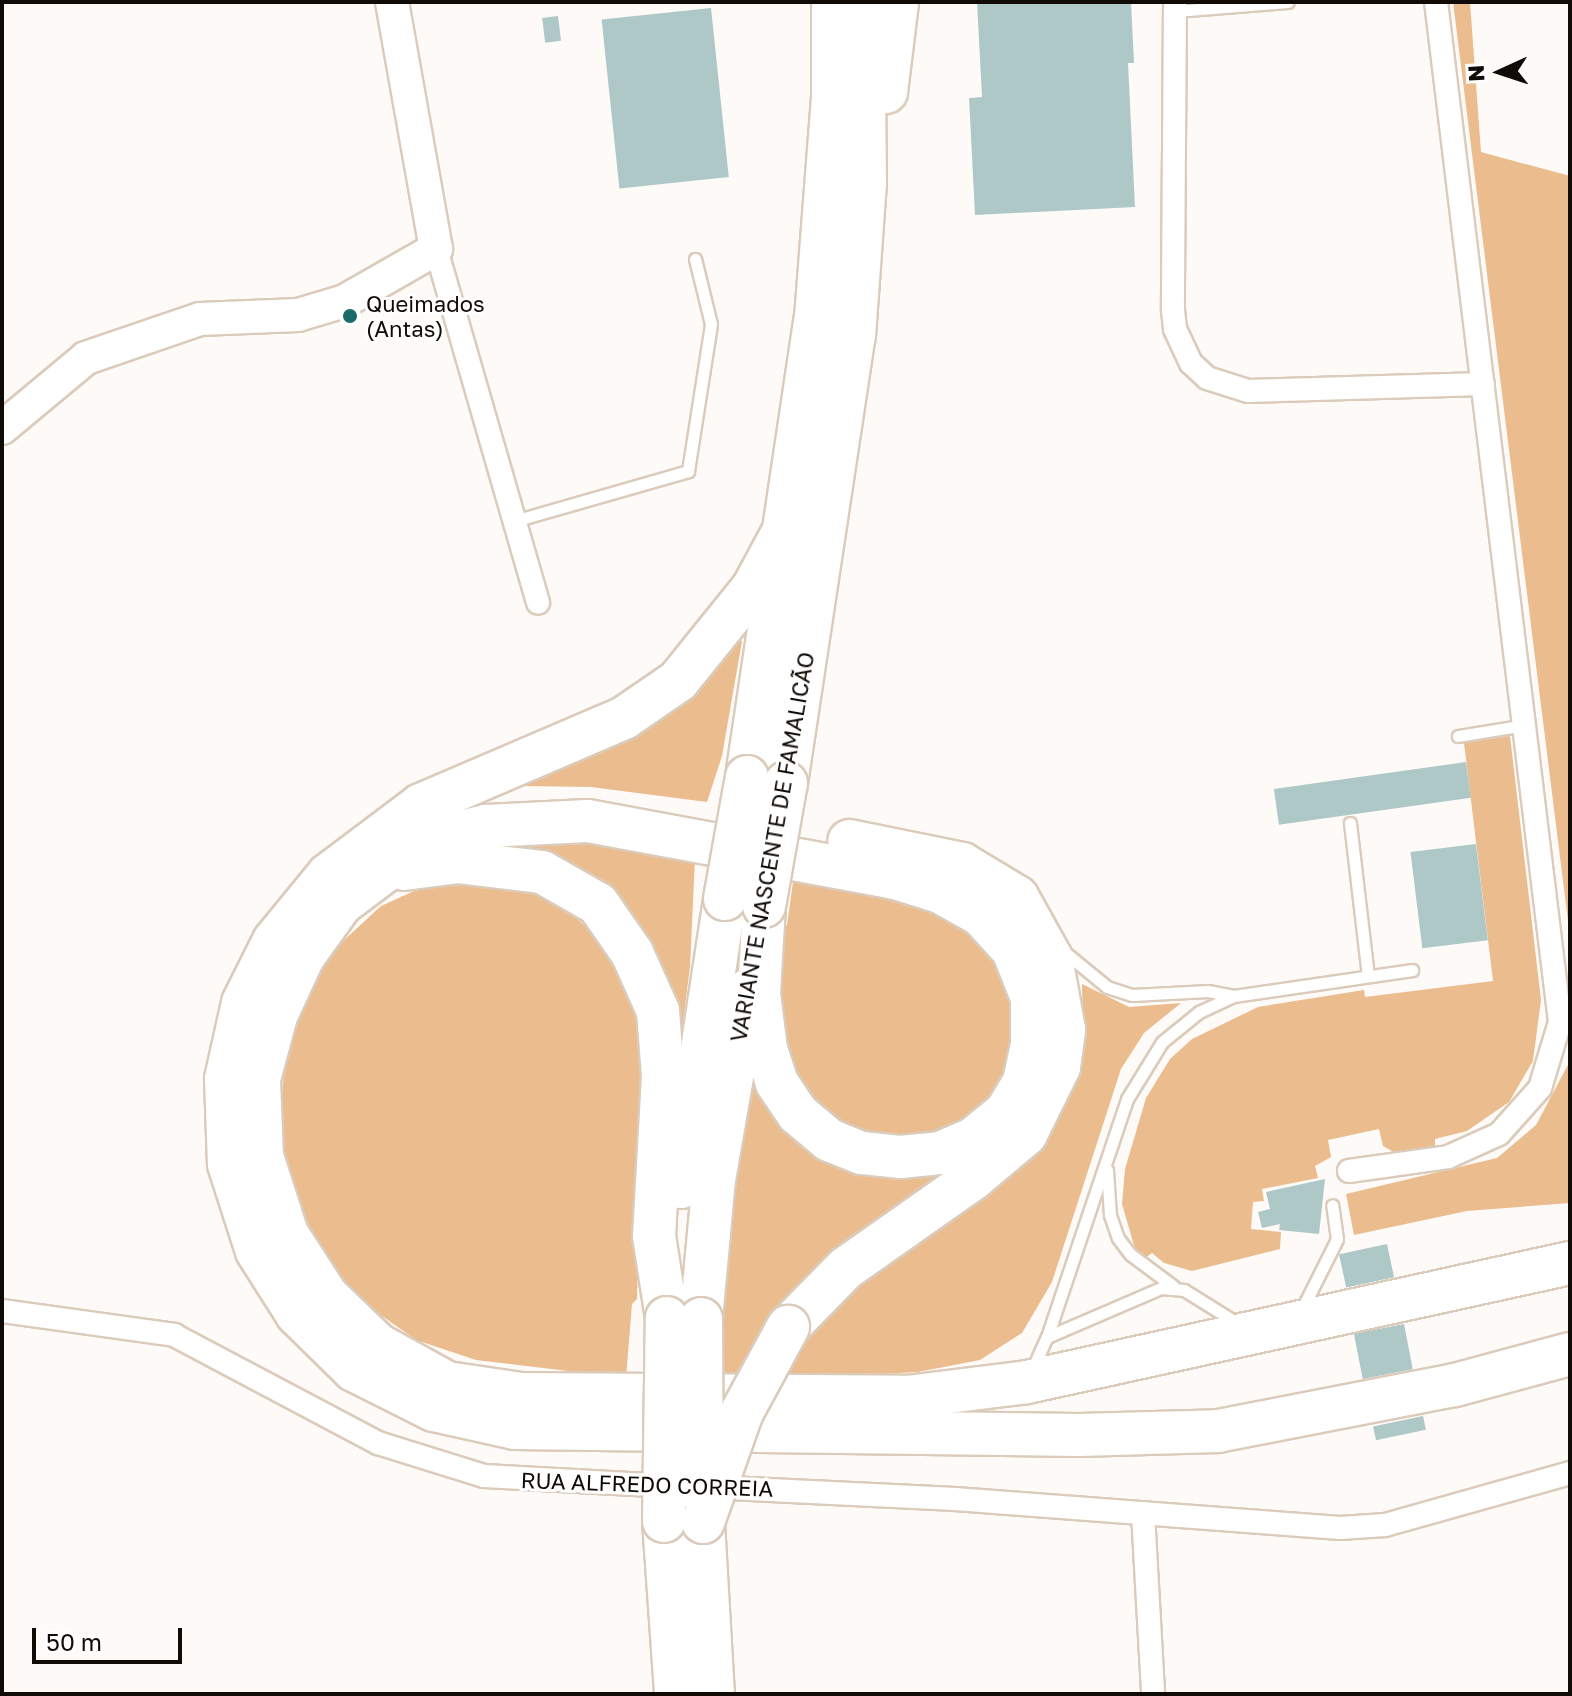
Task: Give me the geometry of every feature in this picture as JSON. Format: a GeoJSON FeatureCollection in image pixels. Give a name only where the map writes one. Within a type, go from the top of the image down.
{"type":"FeatureCollection","features":[{"type":"Feature","properties":{"kind":"highway"},"geometry":{"type":"LineString","coordinates":[[803,2],[826,209]]}},
{"type":"Feature","properties":{"kind":"highway","name":"VARIANTE NASCENTE DE FAMALICÃO"},"geometry":{"type":"LineString","coordinates":[[766,780],[788,523],[826,209],[833,2]]}},
{"type":"Feature","properties":{"kind":"highway","name":"VARIANTE NASCENTE DE FAMALICÃO"},"geometry":{"type":"LineString","coordinates":[[676,1694],[684,1522],[682,1178],[745,903],[766,780],[839,458],[860,276],[865,183],[863,2]]}},
{"type":"Feature","properties":{"kind":"highway"},"geometry":{"type":"LineString","coordinates":[[860,276],[897,2]]}},
{"type":"Feature","properties":{"kind":"highway"},"geometry":{"type":"LineString","coordinates":[[788,523],[753,588],[678,681],[624,718],[421,805],[369,861],[303,957],[276,1016],[259,1079],[262,1156],[287,1234],[327,1296],[378,1345],[447,1383],[521,1394],[907,1397],[1027,1382],[1248,1330],[1570,1263]]}},
{"type":"Feature","properties":{"kind":"highway"},"geometry":{"type":"LineString","coordinates":[[369,861],[502,799],[595,802],[926,854],[962,864],[1017,897],[1051,958],[1062,997],[1059,1067],[1045,1103],[1026,1134],[1001,1157],[846,1268],[788,1327],[684,1522]]}},
{"type":"Feature","properties":{"kind":"highway"},"geometry":{"type":"LineString","coordinates":[[745,903],[766,1049],[777,1083],[798,1114],[829,1140],[862,1153],[900,1157],[940,1153],[973,1139],[1006,1112],[1024,1082],[1032,1043],[1032,998],[1013,950],[981,915],[940,892],[895,878],[587,821],[486,826],[328,875],[274,941],[243,1003],[226,1079],[229,1164],[257,1251],[297,1314],[354,1370],[434,1410],[515,1428],[1176,1433],[1241,1428],[1336,1410],[1570,1354]]}},
{"type":"Feature","properties":{"kind":"highway"},"geometry":{"type":"LineString","coordinates":[[369,861],[457,862],[542,872],[598,904],[632,953],[658,1011],[663,1076],[654,1236],[684,1318]]}},
{"type":"Feature","properties":{"kind":"highway","name":"VARIANTE NASCENTE DE FAMALICÃO"},"geometry":{"type":"LineString","coordinates":[[684,1522],[713,1694]]}},
{"type":"Feature","properties":{"kind":"street"},"geometry":{"type":"LineString","coordinates":[[392,2],[436,249],[538,603]]}},
{"type":"Feature","properties":{"kind":"street"},"geometry":{"type":"LineString","coordinates":[[1349,1171],[1427,1162],[1485,1142],[1526,1108],[1550,1068],[1560,1002],[1436,2]]}},
{"type":"Feature","properties":{"kind":"street"},"geometry":{"type":"LineString","coordinates":[[1175,7],[1173,310],[1181,348],[1191,363],[1207,378],[1248,391],[1483,384]]}},
{"type":"Feature","properties":{"kind":"street"},"geometry":{"type":"LineString","coordinates":[[2,428],[86,358],[200,319],[298,315],[345,301],[436,249]]}},
{"type":"Feature","properties":{"kind":"street","name":"RUA ALFREDO CORREIA"},"geometry":{"type":"LineString","coordinates":[[2,1311],[174,1335],[378,1443],[484,1476],[1143,1513],[1340,1528],[1385,1525],[1570,1473]]}},
{"type":"Feature","properties":{"kind":"street"},"geometry":{"type":"LineString","coordinates":[[1143,1513],[1153,1694]]}},
{"type":"Feature","properties":{"kind":"lane"},"geometry":{"type":"LineString","coordinates":[[1175,7],[1288,2]]}},
{"type":"Feature","properties":{"kind":"lane"},"geometry":{"type":"LineString","coordinates":[[514,521],[688,471],[711,324],[695,259]]}},
{"type":"Feature","properties":{"kind":"lane"},"geometry":{"type":"LineString","coordinates":[[1458,736],[1525,725]]}},
{"type":"Feature","properties":{"kind":"lane"},"geometry":{"type":"LineString","coordinates":[[1350,823],[1368,976]]}},
{"type":"Feature","properties":{"kind":"lane"},"geometry":{"type":"LineString","coordinates":[[1017,897],[1062,950],[1107,987],[1132,995],[1208,991],[1234,996]]}},
{"type":"Feature","properties":{"kind":"lane"},"geometry":{"type":"LineString","coordinates":[[1027,1382],[1047,1337],[1134,1084],[1162,1042],[1199,1012],[1234,996],[1412,970]]}},
{"type":"Feature","properties":{"kind":"lane"},"geometry":{"type":"LineString","coordinates":[[1109,1151],[1106,1189],[1118,1238],[1130,1254],[1173,1286],[1248,1330]]}},
{"type":"Feature","properties":{"kind":"lane"},"geometry":{"type":"LineString","coordinates":[[1294,1320],[1334,1247],[1332,1205]]}},
{"type":"Feature","properties":{"kind":"lane"},"geometry":{"type":"LineString","coordinates":[[1047,1337],[1117,1304],[1173,1286]]}},
{"type":"Feature","properties":{"kind":"shaded area"},"geometry":{"type":"Polygon","coordinates":[[[1453,2],[1470,2],[1481,152],[1570,176],[1570,937],[1453,2]]]}},
{"type":"Feature","properties":{"kind":"shaded area"},"geometry":{"type":"Polygon","coordinates":[[[733,641],[742,641],[722,756],[707,802],[591,787],[521,786],[733,641]]]}},
{"type":"Feature","properties":{"kind":"shaded area"},"geometry":{"type":"Polygon","coordinates":[[[1510,736],[1541,1000],[1533,1061],[1509,1102],[1467,1131],[1435,1139],[1435,1146],[1397,1154],[1383,1146],[1379,1129],[1328,1140],[1331,1157],[1315,1166],[1318,1178],[1262,1189],[1264,1201],[1253,1202],[1251,1229],[1281,1232],[1280,1249],[1192,1271],[1164,1263],[1152,1253],[1145,1258],[1135,1249],[1122,1204],[1125,1169],[1146,1098],[1170,1059],[1192,1039],[1258,1007],[1364,990],[1365,997],[1493,981],[1464,743],[1510,736]]]}},
{"type":"Feature","properties":{"kind":"shaded area"},"geometry":{"type":"Polygon","coordinates":[[[572,838],[695,859],[690,967],[668,1139],[641,941],[468,844],[572,838]]]}},
{"type":"Feature","properties":{"kind":"shaded area"},"geometry":{"type":"Polygon","coordinates":[[[794,875],[935,907],[971,929],[1003,963],[1013,993],[1012,1058],[998,1090],[968,1121],[935,1138],[858,1136],[824,1115],[786,1063],[777,1016],[782,927],[787,925],[794,875]]]}},
{"type":"Feature","properties":{"kind":"shaded area"},"geometry":{"type":"Polygon","coordinates":[[[474,880],[516,883],[556,899],[599,939],[626,977],[639,1022],[643,1087],[637,1299],[632,1304],[626,1378],[476,1360],[416,1340],[361,1301],[326,1259],[293,1192],[280,1130],[285,1056],[313,983],[342,942],[381,906],[425,886],[474,880]]]}},
{"type":"Feature","properties":{"kind":"shaded area"},"geometry":{"type":"Polygon","coordinates":[[[1082,984],[1129,1007],[1181,1003],[1144,1033],[1121,1069],[1052,1282],[1022,1333],[980,1360],[918,1372],[779,1379],[782,1364],[1083,1039],[1082,984]]]}},
{"type":"Feature","properties":{"kind":"shaded area"},"geometry":{"type":"Polygon","coordinates":[[[748,1058],[781,1115],[960,1164],[800,1291],[763,1328],[730,1383],[717,1381],[748,1058]]]}},
{"type":"Feature","properties":{"kind":"shaded area"},"geometry":{"type":"Polygon","coordinates":[[[1570,1061],[1570,1203],[1467,1211],[1354,1235],[1346,1194],[1497,1158],[1536,1125],[1570,1061]]]}},
{"type":"Feature","properties":{"kind":"building"},"geometry":{"type":"Polygon","coordinates":[[[977,2],[1131,2],[1134,63],[1128,63],[1135,207],[975,215],[969,98],[982,97],[977,2]]]}},
{"type":"Feature","properties":{"kind":"building"},"geometry":{"type":"Polygon","coordinates":[[[711,8],[729,177],[619,189],[602,19],[711,8]]]}},
{"type":"Feature","properties":{"kind":"building"},"geometry":{"type":"Polygon","coordinates":[[[558,16],[561,41],[545,43],[542,18],[558,16]]]}},
{"type":"Feature","properties":{"kind":"building"},"geometry":{"type":"Polygon","coordinates":[[[1466,762],[1471,798],[1279,825],[1274,789],[1466,762]]]}},
{"type":"Feature","properties":{"kind":"building"},"geometry":{"type":"Polygon","coordinates":[[[1476,844],[1488,940],[1422,948],[1410,852],[1476,844]]]}},
{"type":"Feature","properties":{"kind":"building"},"geometry":{"type":"Polygon","coordinates":[[[1325,1179],[1319,1234],[1279,1230],[1280,1224],[1262,1228],[1258,1212],[1270,1209],[1266,1192],[1325,1179]]]}},
{"type":"Feature","properties":{"kind":"building"},"geometry":{"type":"Polygon","coordinates":[[[1387,1244],[1394,1277],[1346,1287],[1339,1254],[1387,1244]]]}},
{"type":"Feature","properties":{"kind":"building"},"geometry":{"type":"Polygon","coordinates":[[[1404,1324],[1413,1369],[1363,1379],[1354,1334],[1404,1324]]]}},
{"type":"Feature","properties":{"kind":"building"},"geometry":{"type":"Polygon","coordinates":[[[1423,1416],[1426,1430],[1376,1440],[1373,1427],[1423,1416]]]}},
{"type":"Feature","properties":{"kind":"place","name":"Queimados (Antas)"},"geometry":{"type":"Point","coordinates":[350,316]}}]}
